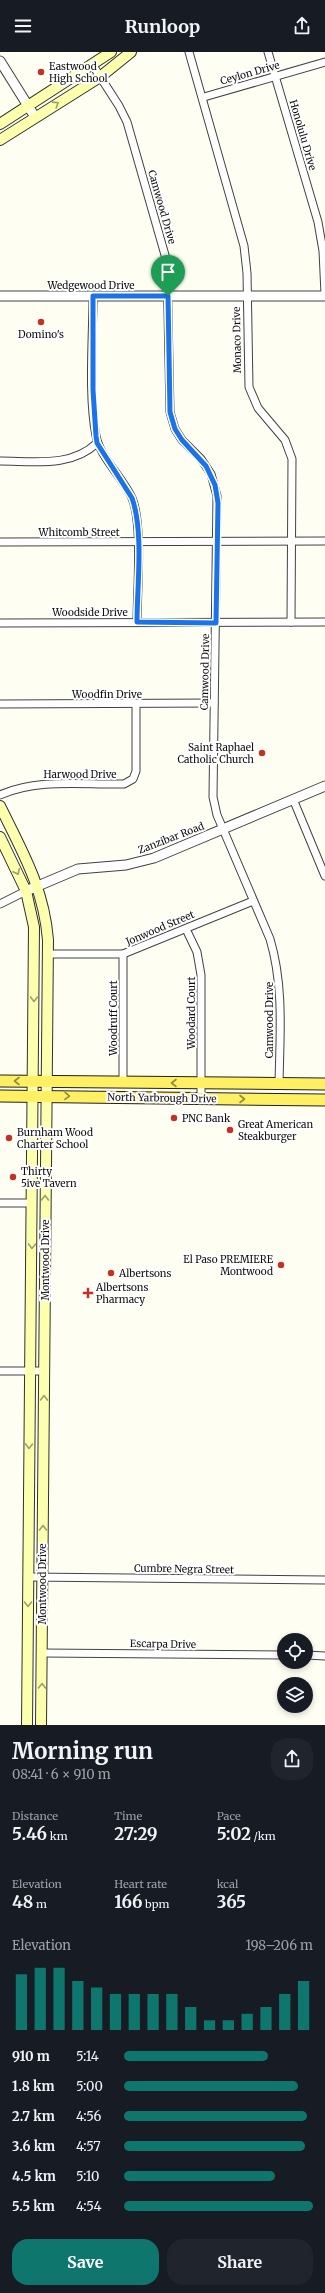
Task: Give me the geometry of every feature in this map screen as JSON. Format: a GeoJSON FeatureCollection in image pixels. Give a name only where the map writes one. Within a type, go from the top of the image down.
{"type":"FeatureCollection","features":[{"type":"Feature","properties":{"kind":"main road"},"geometry":{"type":"LineString","coordinates":[[0,124],[111,52]]}},
{"type":"Feature","properties":{"kind":"main road"},"geometry":{"type":"LineString","coordinates":[[0,140],[100,76],[131,52]]}},
{"type":"Feature","properties":{"kind":"main road","name":"Montwood Drive"},"geometry":{"type":"LineString","coordinates":[[0,806],[38,885],[46,921],[48,954],[41,1725]]}},
{"type":"Feature","properties":{"kind":"main road","name":"Montwood Drive"},"geometry":{"type":"LineString","coordinates":[[0,836],[26,891],[34,927],[27,1725]]}},
{"type":"Feature","properties":{"kind":"main road","name":"North Yarbrough Drive"},"geometry":{"type":"LineString","coordinates":[[0,1081],[325,1084]]}},
{"type":"Feature","properties":{"kind":"main road","name":"North Yarbrough Drive"},"geometry":{"type":"LineString","coordinates":[[0,1096],[325,1100]]}},
{"type":"Feature","properties":{"kind":"street","name":"Monaco Drive"},"geometry":{"type":"LineString","coordinates":[[189,52],[204,97],[241,229],[246,261],[248,387],[258,408],[285,440],[292,459],[291,622]]}},
{"type":"Feature","properties":{"kind":"street","name":"Honolulu Drive"},"geometry":{"type":"LineString","coordinates":[[268,52],[318,222],[323,251],[325,295]]}},
{"type":"Feature","properties":{"kind":"street"},"geometry":{"type":"LineString","coordinates":[[0,61],[35,117]]}},
{"type":"Feature","properties":{"kind":"street","name":"Ceylon Drive"},"geometry":{"type":"LineString","coordinates":[[204,97],[325,62]]}},
{"type":"Feature","properties":{"kind":"street","name":"Camwood Drive"},"geometry":{"type":"LineString","coordinates":[[92,64],[120,106],[131,132],[165,254],[168,296],[170,412],[175,429],[182,440],[206,466],[215,485],[218,503],[213,797],[217,815],[270,939],[279,975],[279,1083]]}},
{"type":"Feature","properties":{"kind":"street","name":"Wedgewood Drive"},"geometry":{"type":"LineString","coordinates":[[0,296],[325,295]]}},
{"type":"Feature","properties":{"kind":"street"},"geometry":{"type":"LineString","coordinates":[[93,296],[93,420],[97,443],[132,498],[137,514],[137,622]]}},
{"type":"Feature","properties":{"kind":"street"},"geometry":{"type":"LineString","coordinates":[[0,461],[69,459],[84,453],[97,443]]}},
{"type":"Feature","properties":{"kind":"street","name":"Whitcomb Street"},"geometry":{"type":"LineString","coordinates":[[0,542],[325,541]]}},
{"type":"Feature","properties":{"kind":"street","name":"Woodside Drive"},"geometry":{"type":"LineString","coordinates":[[0,623],[325,622]]}},
{"type":"Feature","properties":{"kind":"street","name":"Woodfin Drive"},"geometry":{"type":"LineString","coordinates":[[0,704],[214,703]]}},
{"type":"Feature","properties":{"kind":"street","name":"Harwood Drive"},"geometry":{"type":"LineString","coordinates":[[0,795],[12,790],[42,784],[124,784],[131,781],[136,772],[136,704]]}},
{"type":"Feature","properties":{"kind":"street","name":"Zanzibar Road"},"geometry":{"type":"LineString","coordinates":[[0,904],[38,885],[78,869],[142,862],[224,830],[325,786]]}},
{"type":"Feature","properties":{"kind":"street"},"geometry":{"type":"LineString","coordinates":[[293,800],[325,876]]}},
{"type":"Feature","properties":{"kind":"street","name":"Jonwood Street"},"geometry":{"type":"LineString","coordinates":[[48,954],[123,954],[253,901]]}},
{"type":"Feature","properties":{"kind":"street","name":"Woodard Court"},"geometry":{"type":"LineString","coordinates":[[186,929],[197,952],[201,976],[201,1099]]}},
{"type":"Feature","properties":{"kind":"street","name":"Woodruff Court"},"geometry":{"type":"LineString","coordinates":[[123,954],[123,1082]]}},
{"type":"Feature","properties":{"kind":"street"},"geometry":{"type":"LineString","coordinates":[[0,1203],[32,1203]]}},
{"type":"Feature","properties":{"kind":"street"},"geometry":{"type":"LineString","coordinates":[[0,1371],[44,1371]]}},
{"type":"Feature","properties":{"kind":"street","name":"Cumbre Negra Street"},"geometry":{"type":"LineString","coordinates":[[28,1577],[325,1580]]}},
{"type":"Feature","properties":{"kind":"street","name":"Escarpa Drive"},"geometry":{"type":"LineString","coordinates":[[42,1653],[277,1655]]}},
{"type":"Feature","properties":{"kind":"street"},"geometry":{"type":"LineString","coordinates":[[313,1655],[325,1656]]}},
{"type":"Feature","properties":{"kind":"place","name":"Eastwood High School"},"geometry":{"type":"Point","coordinates":[41,72]}},
{"type":"Feature","properties":{"kind":"place","name":"Domino's"},"geometry":{"type":"Point","coordinates":[41,322]}},
{"type":"Feature","properties":{"kind":"place","name":"Saint Raphael Catholic Church"},"geometry":{"type":"Point","coordinates":[262,753]}},
{"type":"Feature","properties":{"kind":"place","name":"PNC Bank"},"geometry":{"type":"Point","coordinates":[174,1118]}},
{"type":"Feature","properties":{"kind":"place","name":"Great American Steakburger"},"geometry":{"type":"Point","coordinates":[230,1130]}},
{"type":"Feature","properties":{"kind":"place","name":"Burnham Wood Charter School"},"geometry":{"type":"Point","coordinates":[9,1138]}},
{"type":"Feature","properties":{"kind":"place","name":"Thirty 5ive Tavern"},"geometry":{"type":"Point","coordinates":[13,1177]}},
{"type":"Feature","properties":{"kind":"place","name":"El Paso PREMIERE Montwood"},"geometry":{"type":"Point","coordinates":[281,1265]}},
{"type":"Feature","properties":{"kind":"place","name":"Albertsons"},"geometry":{"type":"Point","coordinates":[111,1273]}},
{"type":"Feature","properties":{"kind":"place","name":"Albertsons Pharmacy"},"geometry":{"type":"Point","coordinates":[88,1293]}},
{"type":"Feature","properties":{"kind":"route"},"geometry":{"type":"LineString","coordinates":[[93,296],[168,296],[168,403],[172,422],[182,440],[201,459],[211,474],[217,496],[216,623],[137,622],[138,542],[136,508],[127,489],[97,443],[93,420],[93,296]]}}]}
